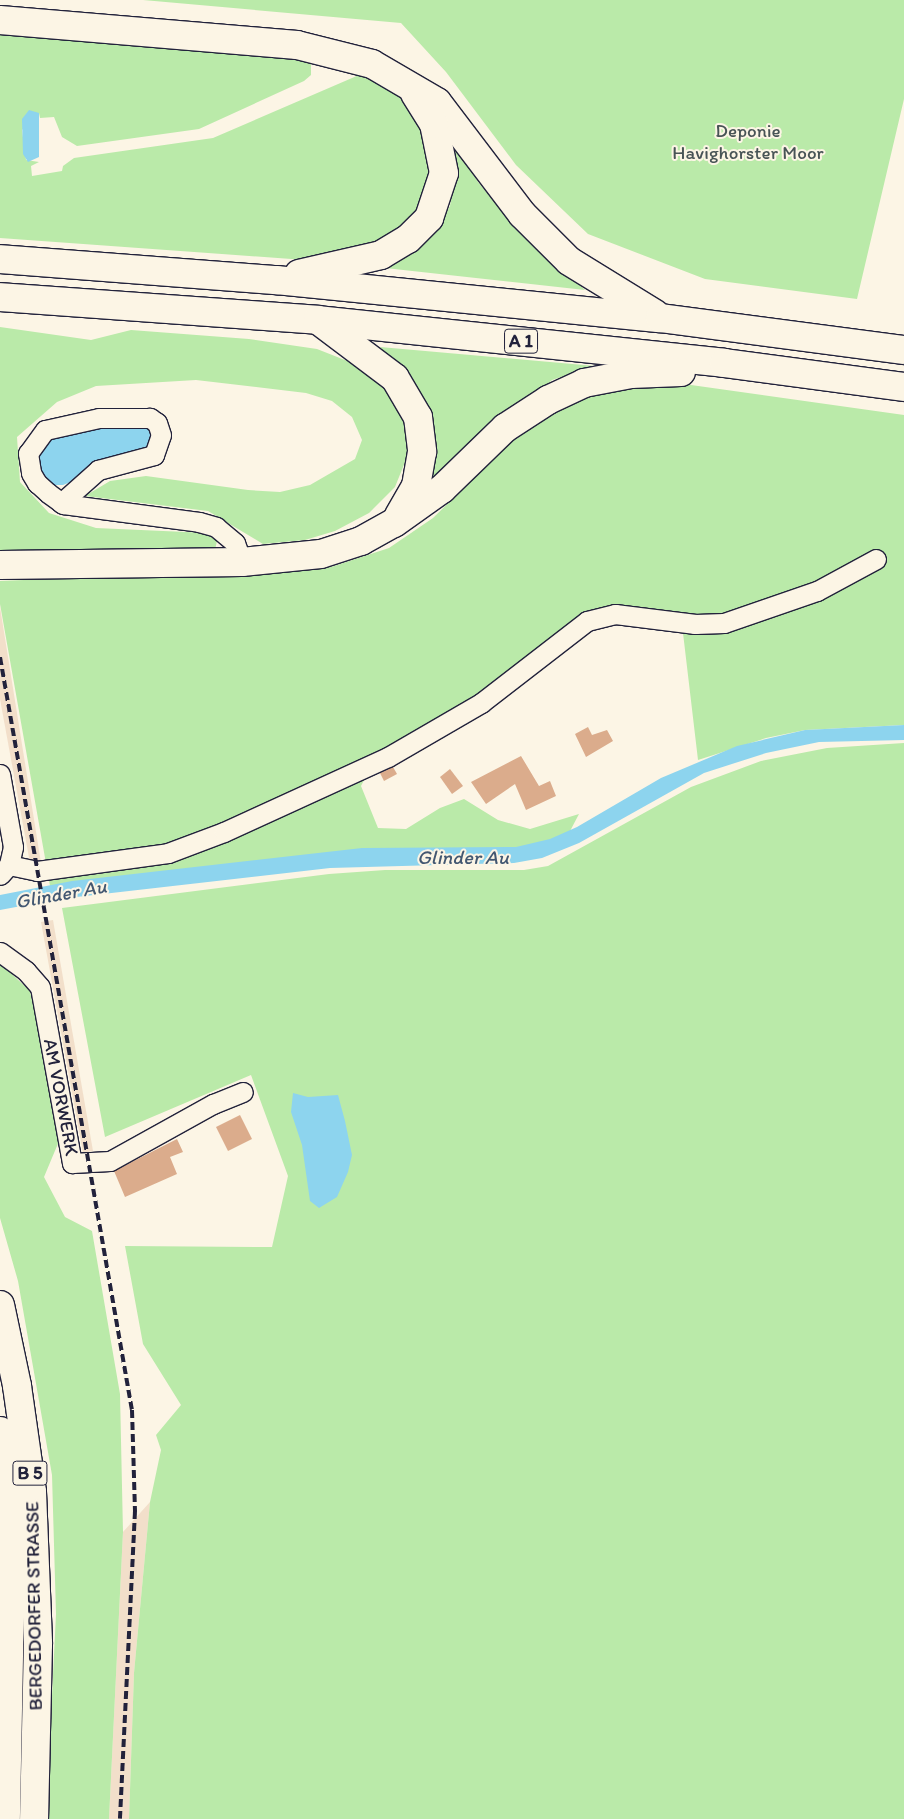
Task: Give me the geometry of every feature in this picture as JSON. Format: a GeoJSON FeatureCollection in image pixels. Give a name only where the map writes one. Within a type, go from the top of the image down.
{"type":"FeatureCollection","features":[{"type":"Feature","properties":{"kind":"highway"},"geometry":{"type":"LineString","coordinates":[[0,20],[298,45],[356,57],[404,81],[437,102],[452,116],[522,214],[569,262],[660,318]]}},
{"type":"Feature","properties":{"kind":"highway"},"geometry":{"type":"LineString","coordinates":[[276,280],[381,255],[408,240],[429,218],[444,173],[440,140],[424,107],[404,81]]}},
{"type":"Feature","properties":{"kind":"highway","name":"A 1"},"geometry":{"type":"LineString","coordinates":[[0,259],[276,280],[660,318],[904,350]]}},
{"type":"Feature","properties":{"kind":"highway","name":"A 1"},"geometry":{"type":"LineString","coordinates":[[0,297],[317,320],[724,363],[904,387]]}},
{"type":"Feature","properties":{"kind":"highway"},"geometry":{"type":"LineString","coordinates":[[317,320],[396,378],[418,417],[422,452],[416,486],[394,523]]}},
{"type":"Feature","properties":{"kind":"highway"},"geometry":{"type":"LineString","coordinates":[[0,565],[242,562],[321,554],[394,523],[442,489],[504,428],[548,400],[584,384],[631,374],[693,372],[724,363]]}},
{"type":"Feature","properties":{"kind":"highway","name":"BERGEDORFER STRASSE"},"geometry":{"type":"LineString","coordinates":[[0,1305],[17,1386],[32,1492],[38,1644],[34,1819]]}},
{"type":"Feature","properties":{"kind":"highway","name":"BERGEDORFER STRASSE"},"geometry":{"type":"LineString","coordinates":[[0,1431],[11,1552],[6,1819]]}},
{"type":"Feature","properties":{"kind":"street"},"geometry":{"type":"LineString","coordinates":[[61,503],[98,470],[154,455],[161,435],[157,423],[138,416],[99,418],[46,430],[30,447],[29,468],[38,484],[61,503],[82,510],[199,522],[216,527],[235,543],[242,562]]}},
{"type":"Feature","properties":{"kind":"street"},"geometry":{"type":"LineString","coordinates":[[0,774],[13,847],[5,870],[37,871],[168,852],[224,832],[388,757],[481,703],[587,621],[615,614],[695,624],[724,623],[817,591],[876,558]]}},
{"type":"Feature","properties":{"kind":"street","name":"AM VORWERK"},"geometry":{"type":"LineString","coordinates":[[0,952],[26,971],[40,987],[72,1163],[110,1161],[213,1104],[244,1092]]}},
{"type":"Feature","properties":{"kind":"shaded area"},"geometry":{"type":"Polygon","coordinates":[[[0,607],[41,863],[30,863],[0,699],[0,607]]]}},
{"type":"Feature","properties":{"kind":"shaded area"},"geometry":{"type":"Polygon","coordinates":[[[53,920],[93,1151],[83,1153],[41,922],[53,920]]]}},
{"type":"Feature","properties":{"kind":"shaded area"},"geometry":{"type":"Polygon","coordinates":[[[150,1502],[134,1673],[129,1819],[109,1819],[123,1532],[150,1502]]]}},
{"type":"Feature","properties":{"kind":"green space","name":"Deponie Havighorster Moor"},"geometry":{"type":"Polygon","coordinates":[[[143,0],[904,0],[904,99],[857,299],[705,279],[588,234],[516,165],[446,72],[401,23],[143,0]]]}},
{"type":"Feature","properties":{"kind":"green space"},"geometry":{"type":"Polygon","coordinates":[[[0,32],[309,60],[311,64],[311,75],[304,81],[199,129],[77,146],[62,137],[54,117],[40,118],[39,113],[22,130],[26,160],[39,162],[31,166],[32,176],[62,171],[63,166],[74,158],[213,138],[359,75],[373,78],[408,103],[433,147],[427,205],[385,244],[305,260],[0,238],[0,32]]]}},
{"type":"Feature","properties":{"kind":"green space"},"geometry":{"type":"Polygon","coordinates":[[[452,137],[478,182],[510,221],[585,290],[385,268],[412,254],[431,236],[450,206],[454,177],[452,137]]]}},
{"type":"Feature","properties":{"kind":"green space"},"geometry":{"type":"Polygon","coordinates":[[[0,327],[91,340],[131,330],[249,339],[317,349],[355,364],[388,389],[407,425],[407,457],[395,487],[369,513],[335,531],[305,540],[263,544],[208,511],[85,496],[110,481],[146,476],[248,490],[280,492],[310,485],[355,459],[362,440],[352,417],[332,401],[306,393],[196,380],[96,386],[57,402],[17,437],[20,482],[49,513],[96,528],[208,533],[217,541],[215,550],[0,554],[0,327]]]}},
{"type":"Feature","properties":{"kind":"green space"},"geometry":{"type":"Polygon","coordinates":[[[380,347],[595,366],[552,380],[425,492],[430,418],[413,381],[380,347]]]}},
{"type":"Feature","properties":{"kind":"green space"},"geometry":{"type":"Polygon","coordinates":[[[684,384],[904,415],[904,725],[805,730],[766,738],[698,760],[683,633],[617,623],[589,628],[378,753],[361,786],[378,828],[406,829],[440,808],[464,799],[498,820],[530,829],[579,814],[569,833],[532,850],[433,850],[50,886],[0,604],[0,581],[331,567],[389,548],[433,518],[511,442],[550,414],[610,388],[684,384]]]}},
{"type":"Feature","properties":{"kind":"green space"},"geometry":{"type":"Polygon","coordinates":[[[904,743],[904,1819],[129,1819],[134,1673],[150,1502],[161,1450],[156,1435],[181,1405],[143,1344],[125,1246],[272,1247],[288,1176],[251,1075],[105,1137],[62,908],[329,874],[385,870],[524,870],[548,866],[691,787],[761,761],[827,748],[904,743]]]}},
{"type":"Feature","properties":{"kind":"green space"},"geometry":{"type":"Polygon","coordinates":[[[0,963],[30,991],[62,1134],[44,1177],[65,1217],[92,1231],[120,1394],[123,1532],[109,1819],[46,1819],[56,1614],[52,1475],[18,1281],[0,1218],[0,963]]]}},
{"type":"Feature","properties":{"kind":"water"},"geometry":{"type":"Polygon","coordinates":[[[29,110],[39,113],[39,157],[28,162],[23,154],[22,119],[29,110]]]}},
{"type":"Feature","properties":{"kind":"water"},"geometry":{"type":"Polygon","coordinates":[[[106,425],[152,427],[153,449],[63,485],[54,485],[39,473],[36,452],[53,435],[106,425]]]}},
{"type":"Feature","properties":{"kind":"water","name":"Glinder Au"},"geometry":{"type":"Polygon","coordinates":[[[904,725],[904,740],[819,742],[766,753],[704,773],[579,843],[542,858],[514,863],[330,868],[59,899],[0,910],[0,895],[72,881],[362,848],[516,847],[550,839],[577,827],[661,778],[737,746],[805,730],[904,725]]]}},
{"type":"Feature","properties":{"kind":"water"},"geometry":{"type":"Polygon","coordinates":[[[293,1093],[308,1097],[338,1095],[345,1121],[352,1155],[348,1172],[337,1197],[319,1208],[310,1201],[302,1145],[291,1112],[293,1093]]]}},
{"type":"Feature","properties":{"kind":"building"},"geometry":{"type":"Polygon","coordinates":[[[588,727],[592,735],[607,730],[613,741],[586,757],[575,734],[588,727]]]}},
{"type":"Feature","properties":{"kind":"building"},"geometry":{"type":"Polygon","coordinates":[[[521,756],[539,786],[550,781],[556,796],[526,810],[515,784],[486,804],[471,782],[521,756]]]}},
{"type":"Feature","properties":{"kind":"building"},"geometry":{"type":"Polygon","coordinates":[[[393,767],[397,774],[384,781],[380,773],[393,767]]]}},
{"type":"Feature","properties":{"kind":"building"},"geometry":{"type":"Polygon","coordinates":[[[450,769],[463,786],[452,794],[440,777],[450,769]]]}},
{"type":"Feature","properties":{"kind":"building"},"geometry":{"type":"Polygon","coordinates":[[[240,1115],[252,1139],[228,1151],[216,1127],[240,1115]]]}},
{"type":"Feature","properties":{"kind":"building"},"geometry":{"type":"Polygon","coordinates":[[[177,1139],[183,1152],[170,1157],[177,1174],[125,1197],[114,1171],[177,1139]]]}},
{"type":"Feature","properties":{"kind":"railway"},"geometry":{"type":"LineString","coordinates":[[0,657],[132,1410],[135,1511],[120,1819]]}}]}
